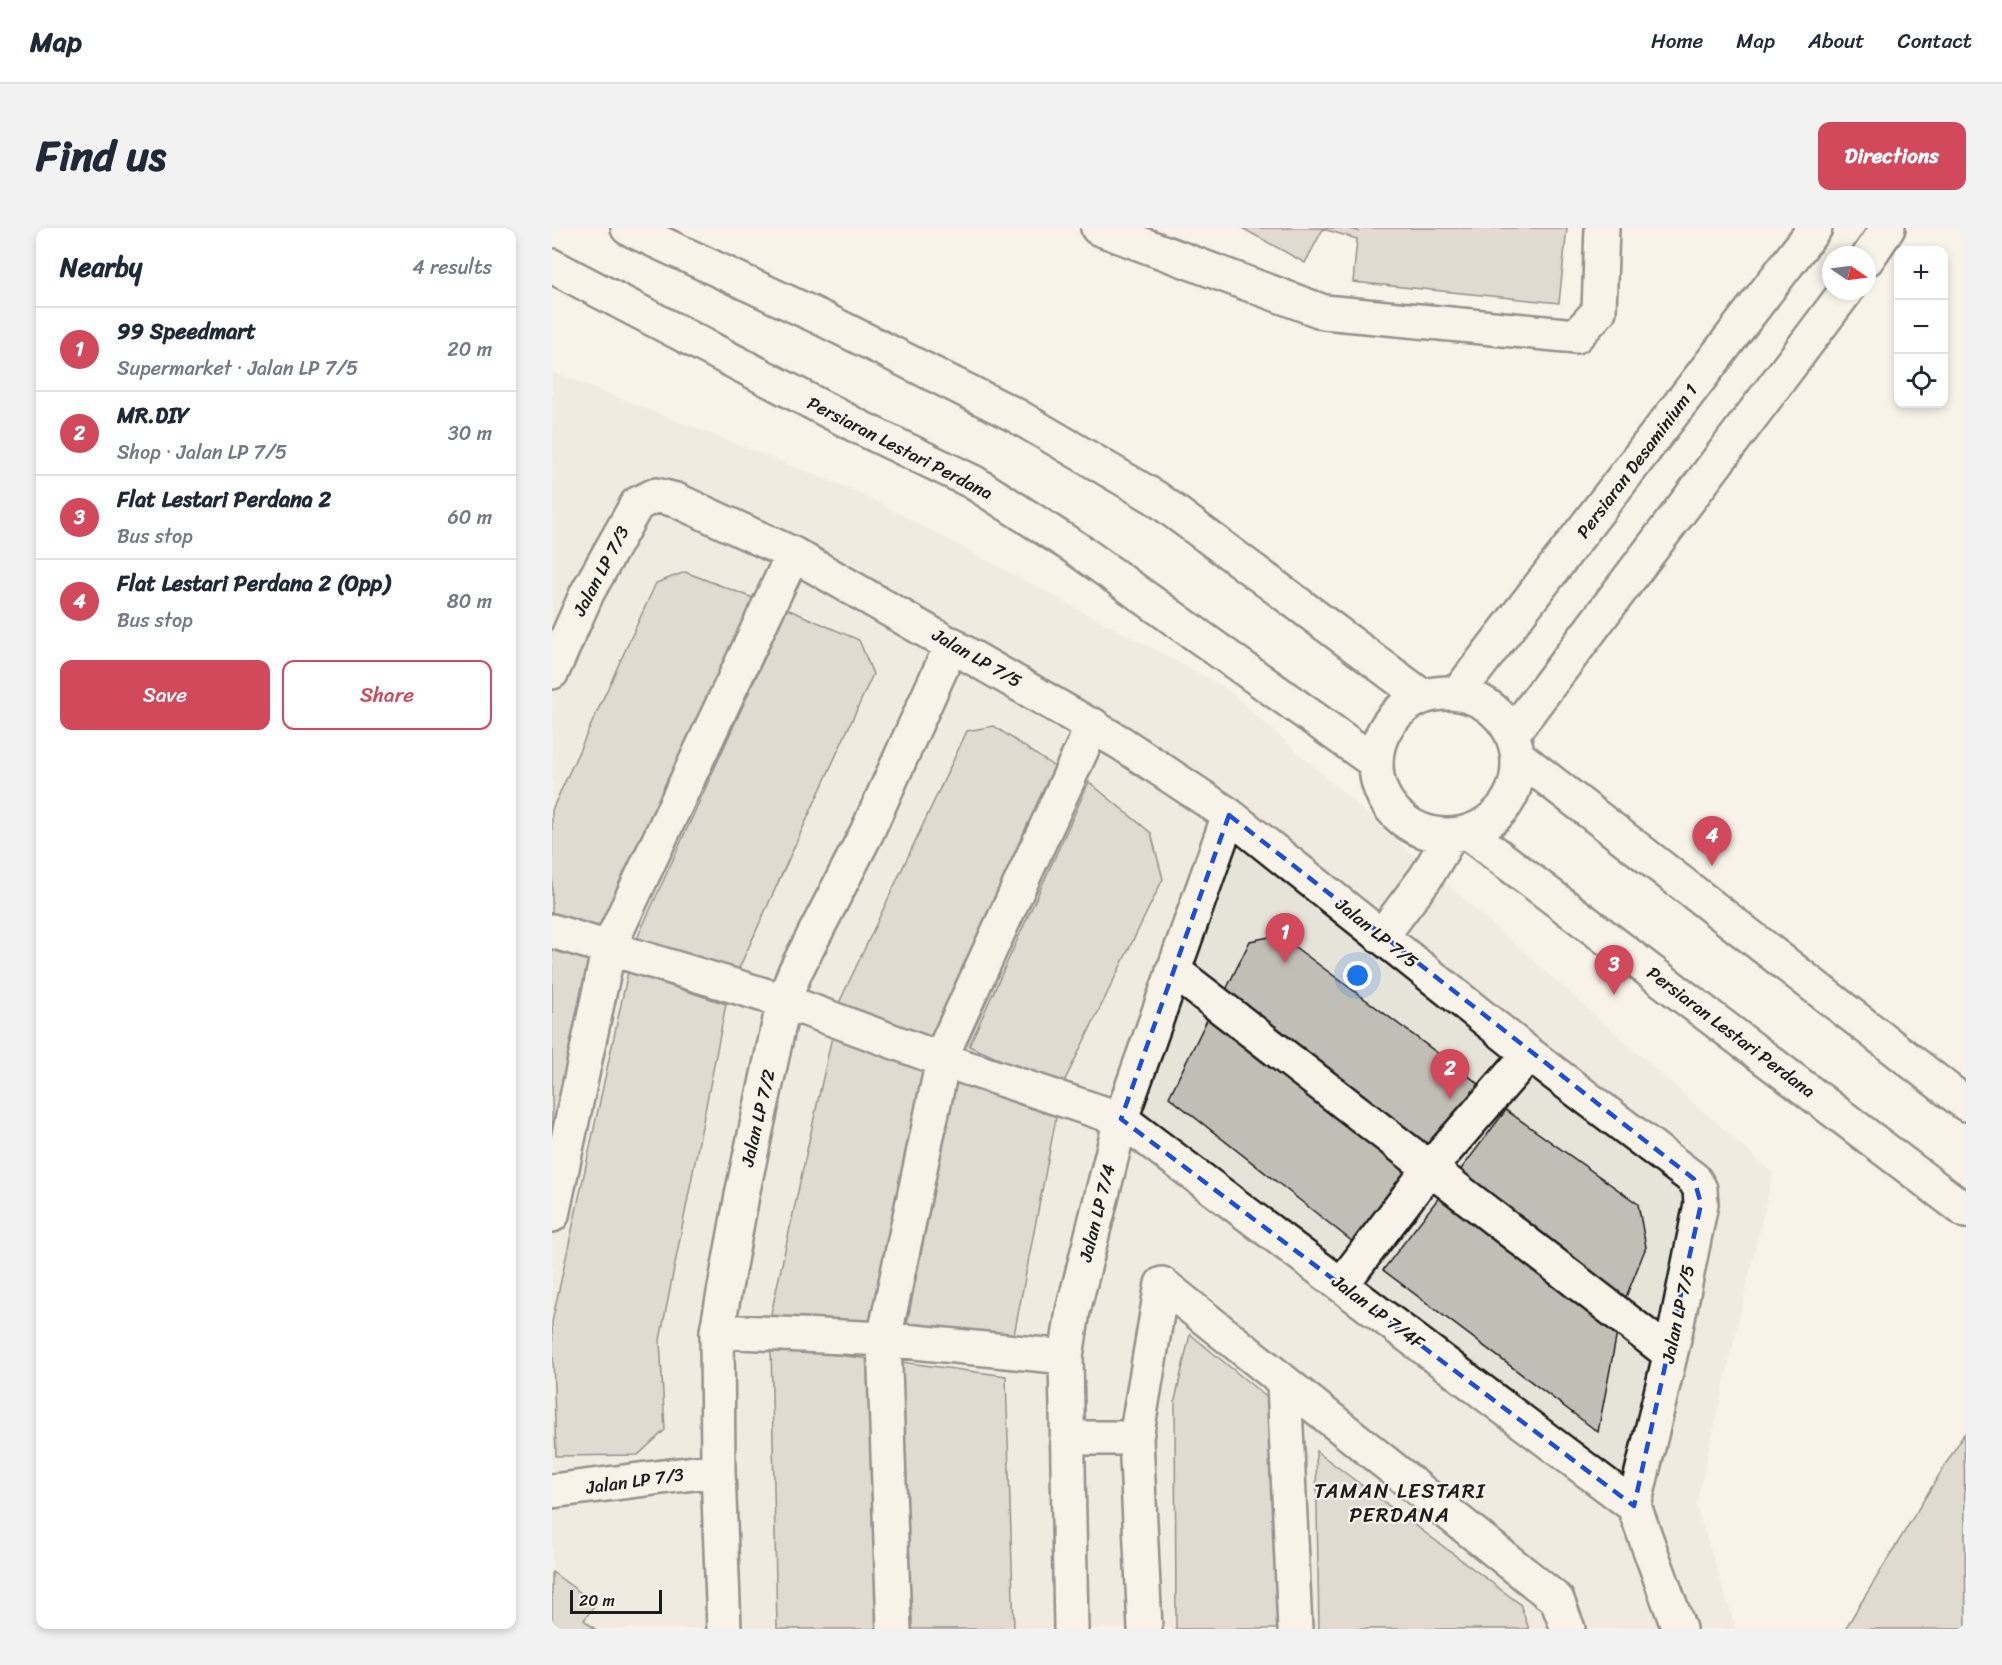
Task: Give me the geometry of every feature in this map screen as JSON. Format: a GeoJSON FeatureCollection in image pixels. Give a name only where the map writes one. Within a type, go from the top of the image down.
{"type":"FeatureCollection","features":[{"type":"Feature","properties":{"kind":"street"},"geometry":{"type":"LineString","coordinates":[[628,228],[819,317],[996,405],[1107,469],[1156,498],[1422,697]]}},
{"type":"Feature","properties":{"kind":"street"},"geometry":{"type":"LineString","coordinates":[[1098,228],[1324,312],[1576,336],[1599,311],[1602,228]]}},
{"type":"Feature","properties":{"kind":"street"},"geometry":{"type":"LineString","coordinates":[[1876,246],[1888,228]]}},
{"type":"Feature","properties":{"kind":"street","name":"Persiaran Desaminium 1"},"geometry":{"type":"LineString","coordinates":[[1458,693],[1812,230]]}},
{"type":"Feature","properties":{"kind":"street","name":"Persiaran Lestari Perdana"},"geometry":{"type":"LineString","coordinates":[[552,266],[861,428],[973,482],[1074,547],[1376,763]]}},
{"type":"Feature","properties":{"kind":"street"},"geometry":{"type":"LineString","coordinates":[[1838,300],[1515,745],[1516,781],[1506,804],[1489,821],[1459,834],[1435,834],[1416,828],[1400,816],[1383,792],[1376,763],[1380,742],[1389,723],[1404,708],[1422,697],[1458,693],[1480,700],[1499,714],[1515,745],[1966,1104]]}},
{"type":"Feature","properties":{"kind":"street","name":"Jalan LP 7/5"},"geometry":{"type":"LineString","coordinates":[[637,504],[656,495],[676,500],[793,554],[1093,725],[1229,815],[1529,1054],[1694,1179],[1700,1190],[1701,1204],[1670,1354],[1634,1506]]}},
{"type":"Feature","properties":{"kind":"street","name":"Jalan LP 7/3"},"geometry":{"type":"LineString","coordinates":[[552,672],[587,593],[637,504]]}},
{"type":"Feature","properties":{"kind":"street"},"geometry":{"type":"LineString","coordinates":[[552,1215],[609,947],[793,554]]}},
{"type":"Feature","properties":{"kind":"street","name":"Jalan LP 7/2"},"geometry":{"type":"LineString","coordinates":[[724,1629],[718,1470],[717,1331],[742,1190],[784,1001],[795,972],[867,832],[952,644]]}},
{"type":"Feature","properties":{"kind":"street"},"geometry":{"type":"LineString","coordinates":[[894,1629],[884,1339],[943,1060],[950,1036],[1093,725]]}},
{"type":"Feature","properties":{"kind":"street","name":"Jalan LP 7/4"},"geometry":{"type":"LineString","coordinates":[[1071,1629],[1066,1357],[1073,1311],[1120,1119],[1229,815]]}},
{"type":"Feature","properties":{"kind":"street"},"geometry":{"type":"LineString","coordinates":[[1381,937],[1459,834]]}},
{"type":"Feature","properties":{"kind":"street","name":"Persiaran Lestari Perdana"},"geometry":{"type":"LineString","coordinates":[[1459,834],[1966,1210]]}},
{"type":"Feature","properties":{"kind":"street","name":"Jalan LP 7/4F"},"geometry":{"type":"LineString","coordinates":[[552,931],[784,1001],[943,1060],[1120,1119],[1634,1506]]}},
{"type":"Feature","properties":{"kind":"street"},"geometry":{"type":"LineString","coordinates":[[1173,970],[1670,1354]]}},
{"type":"Feature","properties":{"kind":"street"},"geometry":{"type":"LineString","coordinates":[[1342,1284],[1430,1168],[1529,1054]]}},
{"type":"Feature","properties":{"kind":"street"},"geometry":{"type":"LineString","coordinates":[[1145,1629],[1136,1438],[1162,1284],[1557,1600],[1568,1629]]}},
{"type":"Feature","properties":{"kind":"street"},"geometry":{"type":"LineString","coordinates":[[717,1331],[884,1339],[1066,1357]]}},
{"type":"Feature","properties":{"kind":"street"},"geometry":{"type":"LineString","coordinates":[[1284,1383],[1295,1629]]}},
{"type":"Feature","properties":{"kind":"street"},"geometry":{"type":"LineString","coordinates":[[1067,1438],[1136,1438]]}},
{"type":"Feature","properties":{"kind":"street","name":"Jalan LP 7/3"},"geometry":{"type":"LineString","coordinates":[[552,1491],[718,1470]]}},
{"type":"Feature","properties":{"kind":"street"},"geometry":{"type":"LineString","coordinates":[[1634,1506],[1679,1629]]}},
{"type":"Feature","properties":{"kind":"highlighted area"},"geometry":{"type":"Polygon","coordinates":[[[1229,815],[1694,1179],[1701,1204],[1634,1506],[1121,1119],[1229,815]]]}},
{"type":"Feature","properties":{"kind":"shaded area"},"geometry":{"type":"Polygon","coordinates":[[[552,372],[854,490],[1223,686],[1773,1173],[1696,1505],[1736,1629],[552,1629],[552,372]]]}},
{"type":"Feature","properties":{"kind":"building"},"geometry":{"type":"Polygon","coordinates":[[[1242,228],[1346,228],[1358,231],[1358,228],[1567,228],[1559,303],[1353,282],[1357,239],[1323,229],[1305,263],[1242,228]]]}},
{"type":"Feature","properties":{"kind":"building"},"geometry":{"type":"Polygon","coordinates":[[[685,572],[761,601],[605,940],[552,922],[552,810],[656,583],[685,572]]]}},
{"type":"Feature","properties":{"kind":"building"},"geometry":{"type":"Polygon","coordinates":[[[787,609],[859,640],[873,674],[736,975],[634,945],[787,609]]]}},
{"type":"Feature","properties":{"kind":"building"},"geometry":{"type":"Polygon","coordinates":[[[994,726],[1059,770],[937,1040],[839,1003],[967,731],[994,726]]]}},
{"type":"Feature","properties":{"kind":"building"},"geometry":{"type":"Polygon","coordinates":[[[1089,782],[1151,833],[1163,879],[1062,1086],[969,1046],[1089,782]]]}},
{"type":"Feature","properties":{"kind":"building"},"geometry":{"type":"Polygon","coordinates":[[[1279,935],[1483,1087],[1430,1160],[1222,998],[1250,941],[1279,935]]]}},
{"type":"Feature","properties":{"kind":"building"},"geometry":{"type":"Polygon","coordinates":[[[552,945],[596,959],[552,1181],[552,945]]]}},
{"type":"Feature","properties":{"kind":"building"},"geometry":{"type":"Polygon","coordinates":[[[628,972],[726,1004],[660,1340],[665,1430],[638,1455],[556,1456],[552,1322],[628,972]]]}},
{"type":"Feature","properties":{"kind":"building"},"geometry":{"type":"Polygon","coordinates":[[[1208,1018],[1413,1177],[1358,1246],[1169,1097],[1208,1018]]]}},
{"type":"Feature","properties":{"kind":"building"},"geometry":{"type":"Polygon","coordinates":[[[833,1032],[928,1065],[875,1326],[769,1323],[833,1032]]]}},
{"type":"Feature","properties":{"kind":"building"},"geometry":{"type":"Polygon","coordinates":[[[956,1077],[1058,1108],[1013,1340],[906,1329],[956,1077]]]}},
{"type":"Feature","properties":{"kind":"building"},"geometry":{"type":"Polygon","coordinates":[[[1506,1110],[1638,1204],[1646,1247],[1622,1307],[1455,1177],[1506,1110]]]}},
{"type":"Feature","properties":{"kind":"building"},"geometry":{"type":"Polygon","coordinates":[[[1440,1196],[1617,1333],[1598,1432],[1383,1270],[1440,1196]]]}},
{"type":"Feature","properties":{"kind":"building"},"geometry":{"type":"Polygon","coordinates":[[[1190,1334],[1270,1400],[1278,1629],[1176,1629],[1175,1400],[1190,1334]]]}},
{"type":"Feature","properties":{"kind":"building"},"geometry":{"type":"Polygon","coordinates":[[[771,1347],[870,1359],[881,1629],[777,1629],[771,1347]]]}},
{"type":"Feature","properties":{"kind":"building"},"geometry":{"type":"Polygon","coordinates":[[[901,1362],[1006,1376],[1014,1629],[911,1629],[901,1362]]]}},
{"type":"Feature","properties":{"kind":"building"},"geometry":{"type":"Polygon","coordinates":[[[1964,1434],[1966,1629],[1845,1629],[1964,1434]]]}},
{"type":"Feature","properties":{"kind":"building"},"geometry":{"type":"Polygon","coordinates":[[[1316,1451],[1520,1604],[1529,1629],[1319,1629],[1316,1451]]]}},
{"type":"Feature","properties":{"kind":"building"},"geometry":{"type":"Polygon","coordinates":[[[552,1572],[596,1604],[584,1620],[595,1629],[552,1629],[552,1572]]]}},
{"type":"Feature","properties":{"kind":"place","name":"Flat Lestari Perdana 2 (Opp)"},"geometry":{"type":"Point","coordinates":[1712,866]}},
{"type":"Feature","properties":{"kind":"place","name":"99 Speedmart"},"geometry":{"type":"Point","coordinates":[1285,963]}},
{"type":"Feature","properties":{"kind":"place","name":"Flat Lestari Perdana 2"},"geometry":{"type":"Point","coordinates":[1614,995]}},
{"type":"Feature","properties":{"kind":"place","name":"MR.DIY"},"geometry":{"type":"Point","coordinates":[1450,1099]}},
{"type":"Feature","properties":{"kind":"district","name":"TAMAN LESTARI PERDANA"},"geometry":{"type":"Point","coordinates":[1400,1503]}}]}
